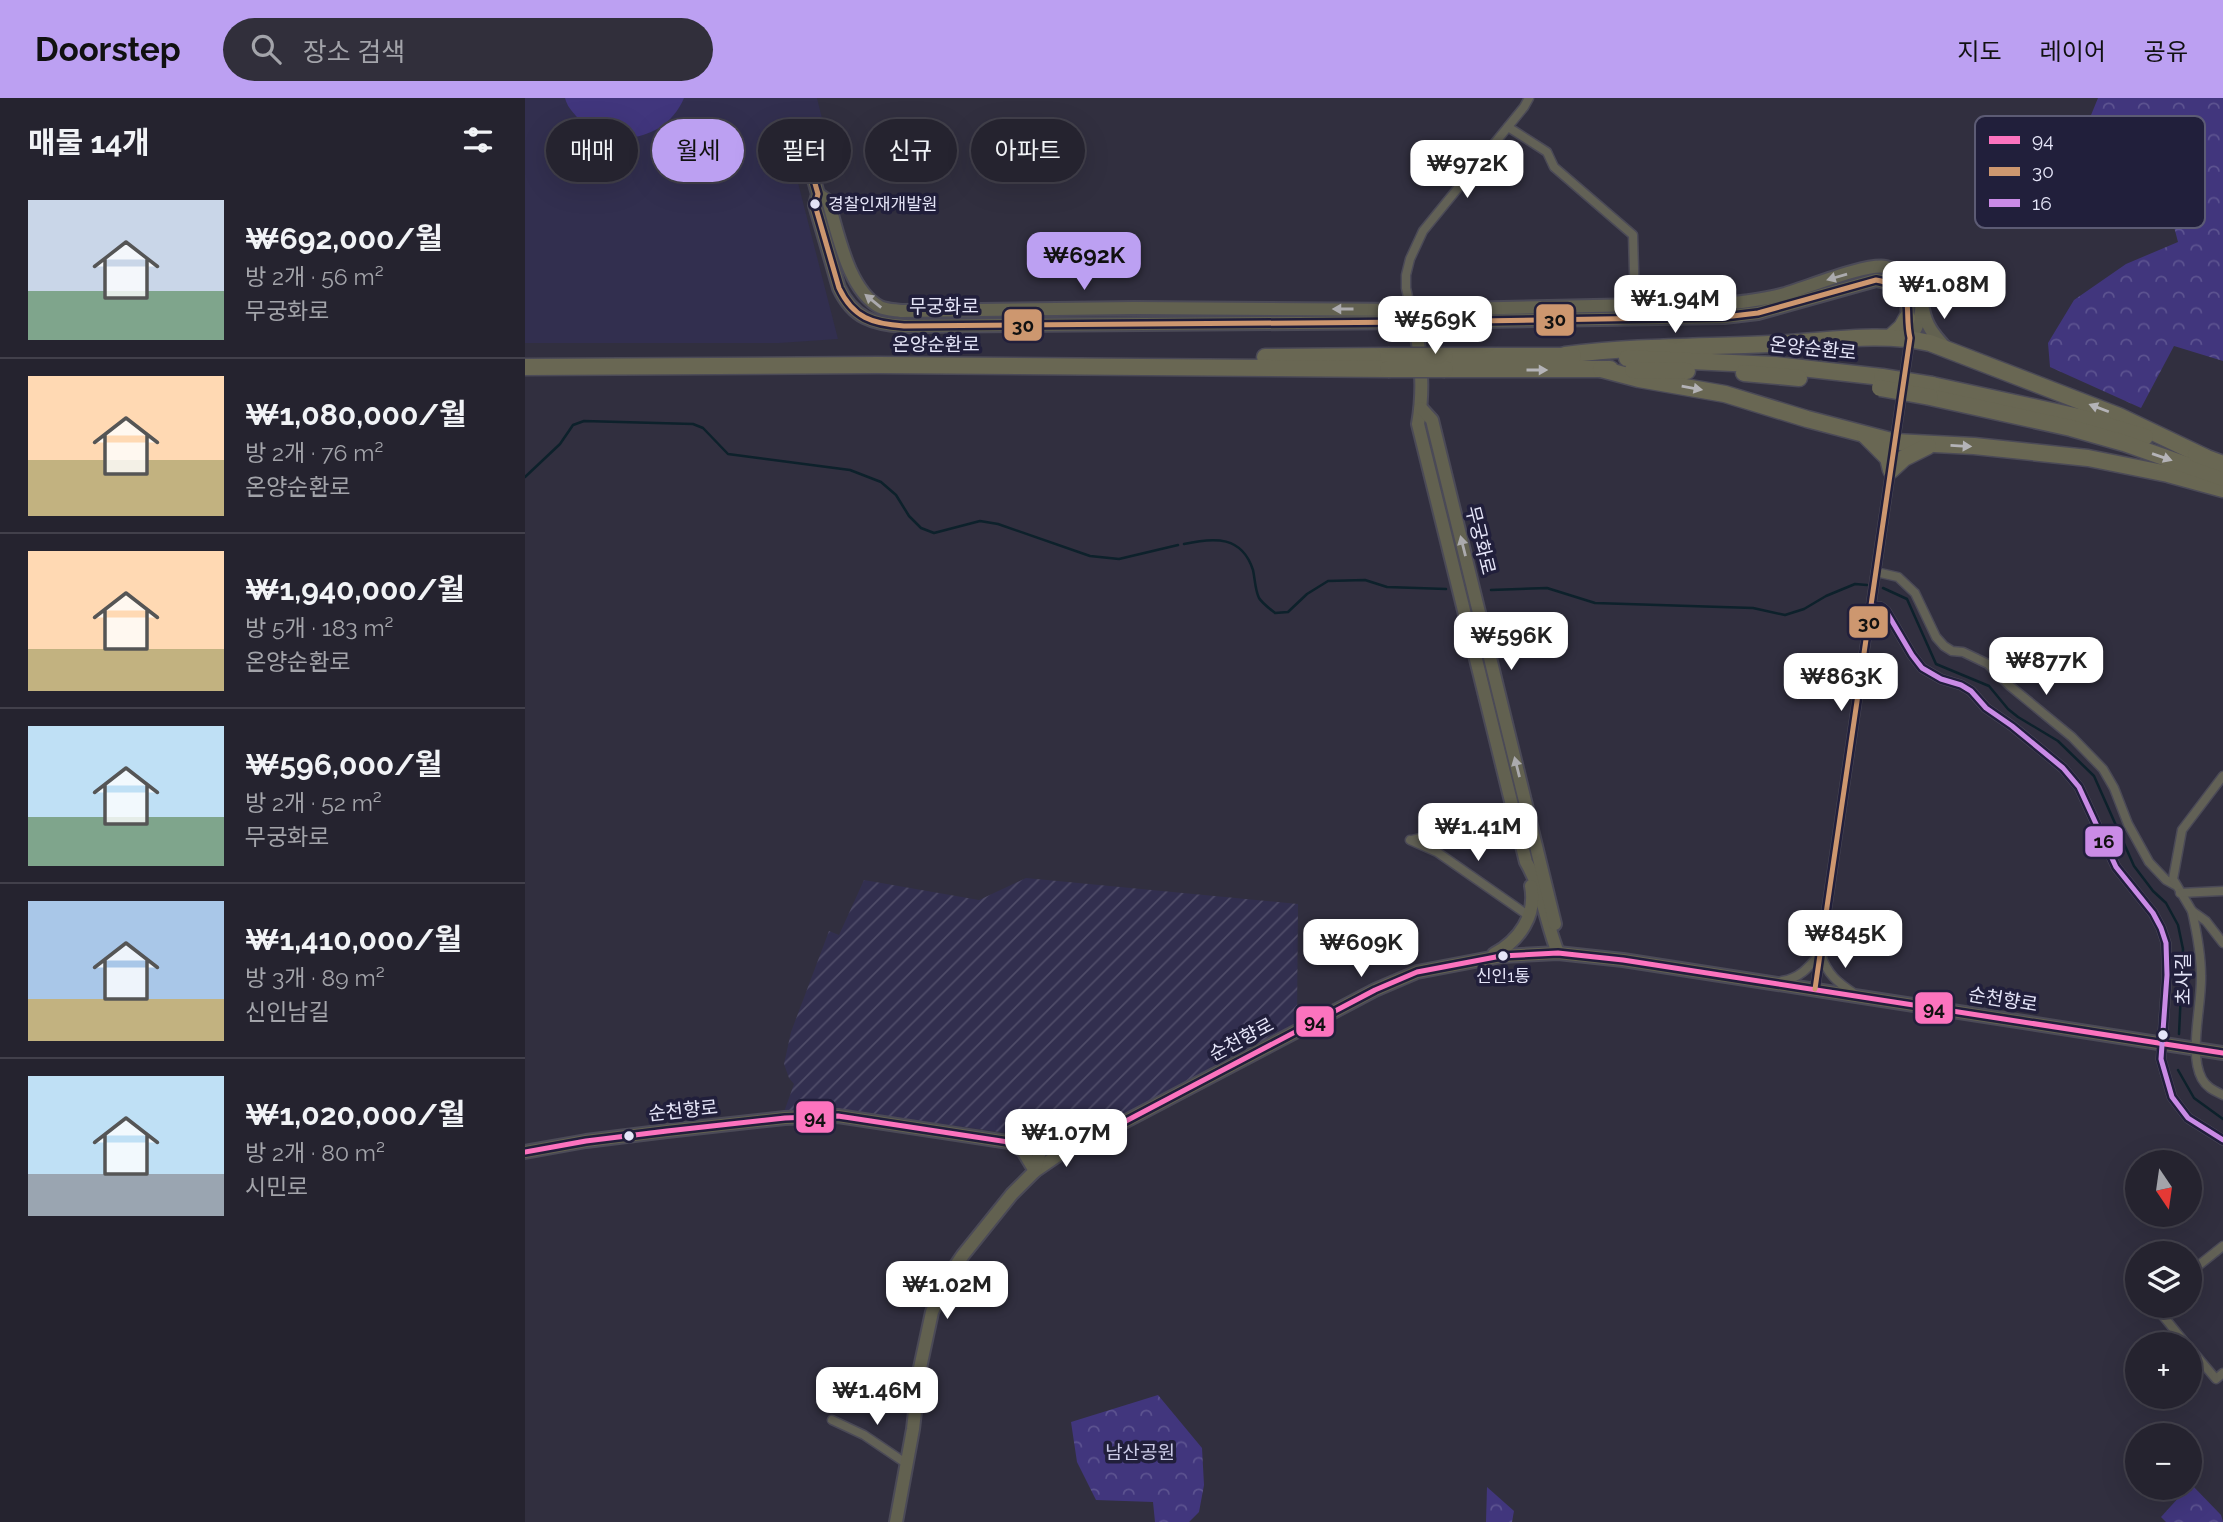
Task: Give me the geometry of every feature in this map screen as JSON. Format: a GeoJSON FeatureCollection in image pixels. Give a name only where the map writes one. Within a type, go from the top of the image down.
{"type":"FeatureCollection","features":[{"type":"Feature","properties":{"kind":"highway"},"geometry":{"type":"LineString","coordinates":[[1891,337],[1907,318]]}},
{"type":"Feature","properties":{"kind":"highway"},"geometry":{"type":"LineString","coordinates":[[1565,355],[1609,349],[1910,338],[1947,349],[2119,416],[2205,457]]}},
{"type":"Feature","properties":{"kind":"highway","name":"온양순환로"},"geometry":{"type":"LineString","coordinates":[[1445,363],[1565,355],[1742,362],[1881,383]]}},
{"type":"Feature","properties":{"kind":"highway","name":"온양순환로"},"geometry":{"type":"LineString","coordinates":[[525,356],[1388,362]]}},
{"type":"Feature","properties":{"kind":"highway"},"geometry":{"type":"LineString","coordinates":[[1388,362],[1445,363]]}},
{"type":"Feature","properties":{"kind":"highway","name":"온양순환로"},"geometry":{"type":"LineString","coordinates":[[525,366],[988,366],[1388,362]]}},
{"type":"Feature","properties":{"kind":"highway","name":"온양순환로"},"geometry":{"type":"LineString","coordinates":[[1445,363],[1735,372],[1881,383]]}},
{"type":"Feature","properties":{"kind":"highway"},"geometry":{"type":"LineString","coordinates":[[1601,369],[1639,379],[1725,394],[1895,442],[2088,458],[2168,474],[2223,489]]}},
{"type":"Feature","properties":{"kind":"highway"},"geometry":{"type":"LineString","coordinates":[[1881,383],[2079,417],[2223,464]]}},
{"type":"Feature","properties":{"kind":"highway"},"geometry":{"type":"LineString","coordinates":[[1931,391],[2124,443],[2223,478]]}},
{"type":"Feature","properties":{"kind":"highway"},"geometry":{"type":"LineString","coordinates":[[1863,433],[1888,458],[1891,470],[1920,448],[1933,444]]}},
{"type":"Feature","properties":{"kind":"street"},"geometry":{"type":"LineString","coordinates":[[1413,316],[1406,288],[1406,275],[1423,231],[1529,98]]}},
{"type":"Feature","properties":{"kind":"street"},"geometry":{"type":"LineString","coordinates":[[1508,127],[1548,152],[1554,167],[1633,234],[1635,305]]}},
{"type":"Feature","properties":{"kind":"street","name":"무궁화로"},"geometry":{"type":"LineString","coordinates":[[815,182],[818,194],[815,205],[845,300],[862,317],[879,324],[1413,316]]}},
{"type":"Feature","properties":{"kind":"street","name":"무궁화로"},"geometry":{"type":"LineString","coordinates":[[818,194],[828,201],[855,281],[881,308],[901,311],[1134,308],[1413,316]]}},
{"type":"Feature","properties":{"kind":"street"},"geometry":{"type":"LineString","coordinates":[[1413,316],[1733,303],[1783,294],[1883,266],[1914,283],[1920,293],[1925,321],[1932,334],[1947,349]]}},
{"type":"Feature","properties":{"kind":"street"},"geometry":{"type":"LineString","coordinates":[[1413,316],[1724,317],[1758,313],[1876,281],[1888,282],[1905,295],[1910,338],[1815,989]]}},
{"type":"Feature","properties":{"kind":"street"},"geometry":{"type":"LineString","coordinates":[[1910,338],[1917,329],[1922,304]]}},
{"type":"Feature","properties":{"kind":"street","name":"무궁화로"},"geometry":{"type":"LineString","coordinates":[[1413,316],[1418,343],[1421,408],[1418,424],[1526,862],[1533,874],[1558,953]]}},
{"type":"Feature","properties":{"kind":"street","name":"무궁화로"},"geometry":{"type":"LineString","coordinates":[[1421,408],[1432,420],[1556,929],[1558,953]]}},
{"type":"Feature","properties":{"kind":"street"},"geometry":{"type":"LineString","coordinates":[[1877,572],[1898,577],[1915,593],[1944,646],[1988,664],[2010,686],[2072,737],[2103,769],[2115,788],[2128,824],[2149,862],[2177,889],[2192,911],[2206,921],[2223,943]]}},
{"type":"Feature","properties":{"kind":"street"},"geometry":{"type":"LineString","coordinates":[[1871,606],[1887,611],[1922,668],[1971,691],[1986,708],[2013,726],[2063,768],[2079,787],[2116,867],[2153,913],[2166,943],[2167,975],[2161,1059],[2172,1097],[2188,1118],[2223,1140]]}},
{"type":"Feature","properties":{"kind":"street"},"geometry":{"type":"LineString","coordinates":[[2177,889],[2173,873],[2182,830],[2223,776]]}},
{"type":"Feature","properties":{"kind":"street"},"geometry":{"type":"LineString","coordinates":[[1528,811],[1411,840],[1437,852],[1529,916]]}},
{"type":"Feature","properties":{"kind":"street"},"geometry":{"type":"LineString","coordinates":[[1484,959],[1517,938],[1529,916],[1532,892],[1526,862]]}},
{"type":"Feature","properties":{"kind":"street"},"geometry":{"type":"LineString","coordinates":[[2177,889],[2223,891]]}},
{"type":"Feature","properties":{"kind":"street","name":"초사길"},"geometry":{"type":"LineString","coordinates":[[2192,911],[2200,946],[2198,1067],[2209,1089],[2223,1096]]}},
{"type":"Feature","properties":{"kind":"street","name":"순천향로"},"geometry":{"type":"LineString","coordinates":[[525,1152],[667,1130],[785,1118],[838,1116],[1041,1147],[1079,1141],[1107,1131],[1375,990],[1417,972],[1484,959],[1558,953],[1623,960],[2223,1053]]}},
{"type":"Feature","properties":{"kind":"street"},"geometry":{"type":"LineString","coordinates":[[1773,983],[1793,979],[1805,972],[1821,953]]}},
{"type":"Feature","properties":{"kind":"street"},"geometry":{"type":"LineString","coordinates":[[1821,953],[1830,974],[1857,996]]}},
{"type":"Feature","properties":{"kind":"street"},"geometry":{"type":"LineString","coordinates":[[1010,1141],[1023,1150],[1035,1171]]}},
{"type":"Feature","properties":{"kind":"street"},"geometry":{"type":"LineString","coordinates":[[896,1522],[920,1368],[932,1312],[948,1277],[1012,1194],[1035,1171],[1079,1141]]}},
{"type":"Feature","properties":{"kind":"street"},"geometry":{"type":"LineString","coordinates":[[1035,1171],[1041,1147]]}},
{"type":"Feature","properties":{"kind":"street"},"geometry":{"type":"LineString","coordinates":[[2202,1263],[2223,1246]]}},
{"type":"Feature","properties":{"kind":"street"},"geometry":{"type":"LineString","coordinates":[[2165,1318],[2176,1332]]}},
{"type":"Feature","properties":{"kind":"street"},"geometry":{"type":"LineString","coordinates":[[2202,1362],[2216,1379],[2223,1373]]}},
{"type":"Feature","properties":{"kind":"street"},"geometry":{"type":"LineString","coordinates":[[832,1420],[864,1435],[907,1464]]}},
{"type":"Feature","properties":{"kind":"shaded area","name":"경찰인재개발원"},"geometry":{"type":"Polygon","coordinates":[[[525,98],[817,98],[822,119],[758,119],[758,182],[798,182],[838,339],[779,343],[525,343],[525,98]]]}},
{"type":"Feature","properties":{"kind":"shaded area"},"geometry":{"type":"Polygon","coordinates":[[[1026,878],[1298,904],[1297,1023],[1238,1057],[1126,1114],[1083,1133],[1061,1138],[1033,1137],[852,1111],[784,1112],[794,1084],[784,1064],[791,1032],[829,931],[839,935],[864,880],[979,900],[1026,878]]]}},
{"type":"Feature","properties":{"kind":"green space"},"geometry":{"type":"Polygon","coordinates":[[[565,98],[684,98],[669,119],[652,119],[652,132],[638,136],[638,119],[580,119],[565,98]]]}},
{"type":"Feature","properties":{"kind":"green space"},"geometry":{"type":"Polygon","coordinates":[[[2098,98],[2223,98],[2223,361],[2174,346],[2141,408],[2050,367],[2048,343],[2074,300],[2126,264],[2178,242],[2174,228],[2205,228],[2205,116],[2091,116],[2098,98]]]}},
{"type":"Feature","properties":{"kind":"green space","name":"남산공원"},"geometry":{"type":"Polygon","coordinates":[[[1158,1395],[1202,1448],[1204,1485],[1199,1512],[1189,1522],[1155,1522],[1153,1502],[1096,1500],[1077,1462],[1071,1422],[1158,1395]]]}},
{"type":"Feature","properties":{"kind":"green space"},"geometry":{"type":"Polygon","coordinates":[[[1487,1487],[1514,1511],[1512,1522],[1486,1522],[1487,1487]]]}},
{"type":"Feature","properties":{"kind":"green space"},"geometry":{"type":"Polygon","coordinates":[[[2202,1495],[2221,1515],[2223,1522],[2166,1522],[2161,1517],[2176,1500],[2202,1500],[2202,1495]]]}},
{"type":"Feature","properties":{"kind":"waterway"},"geometry":{"type":"LineString","coordinates":[[525,477],[560,444],[573,425],[584,421],[693,424],[703,428],[728,454],[850,470],[881,482],[896,495],[909,516],[921,528],[934,533],[980,521],[998,524],[1090,556],[1119,559],[1178,545]]}},
{"type":"Feature","properties":{"kind":"waterway"},"geometry":{"type":"LineString","coordinates":[[1184,544],[1217,540],[1235,545],[1248,559],[1253,570],[1259,598],[1275,613],[1288,612],[1307,594],[1328,581],[1365,580],[1387,587],[1446,589]]}},
{"type":"Feature","properties":{"kind":"waterway"},"geometry":{"type":"LineString","coordinates":[[1491,590],[1547,588],[1595,603],[1753,608],[1785,615],[1804,609],[1855,584],[1867,585]]}},
{"type":"Feature","properties":{"kind":"waterway"},"geometry":{"type":"LineString","coordinates":[[1883,588],[1907,599],[1936,664],[1989,686],[2008,709],[2058,741],[2094,776],[2134,866],[2166,903],[2178,925],[2183,949],[2179,1034]]}},
{"type":"Feature","properties":{"kind":"waterway"},"geometry":{"type":"LineString","coordinates":[[2178,1070],[2194,1098],[2223,1119]]}},
{"type":"Feature","properties":{"kind":"transit line","name":"30"},"geometry":{"type":"LineString","coordinates":[[815,182],[818,194],[815,205],[839,288],[858,313],[874,321],[893,325],[1724,317],[1758,313],[1876,280],[1898,288],[1907,301],[1910,338],[1815,989]]}},
{"type":"Feature","properties":{"kind":"transit line","name":"16"},"geometry":{"type":"LineString","coordinates":[[1871,606],[1881,607],[1886,611],[1922,668],[1971,691],[1986,708],[2063,768],[2079,787],[2116,867],[2153,913],[2166,943],[2167,975],[2161,1059],[2172,1097],[2188,1118],[2223,1140]]}},
{"type":"Feature","properties":{"kind":"transit line","name":"94"},"geometry":{"type":"LineString","coordinates":[[525,1152],[667,1131],[785,1118],[838,1116],[1041,1147],[1065,1145],[1107,1131],[1375,990],[1417,972],[1501,956],[1558,953],[1623,960],[2223,1053]]}},
{"type":"Feature","properties":{"kind":"place","name":"경찰인재개발원"},"geometry":{"type":"Point","coordinates":[815,204]}},
{"type":"Feature","properties":{"kind":"place","name":"신인1통"},"geometry":{"type":"Point","coordinates":[1503,956]}}]}
